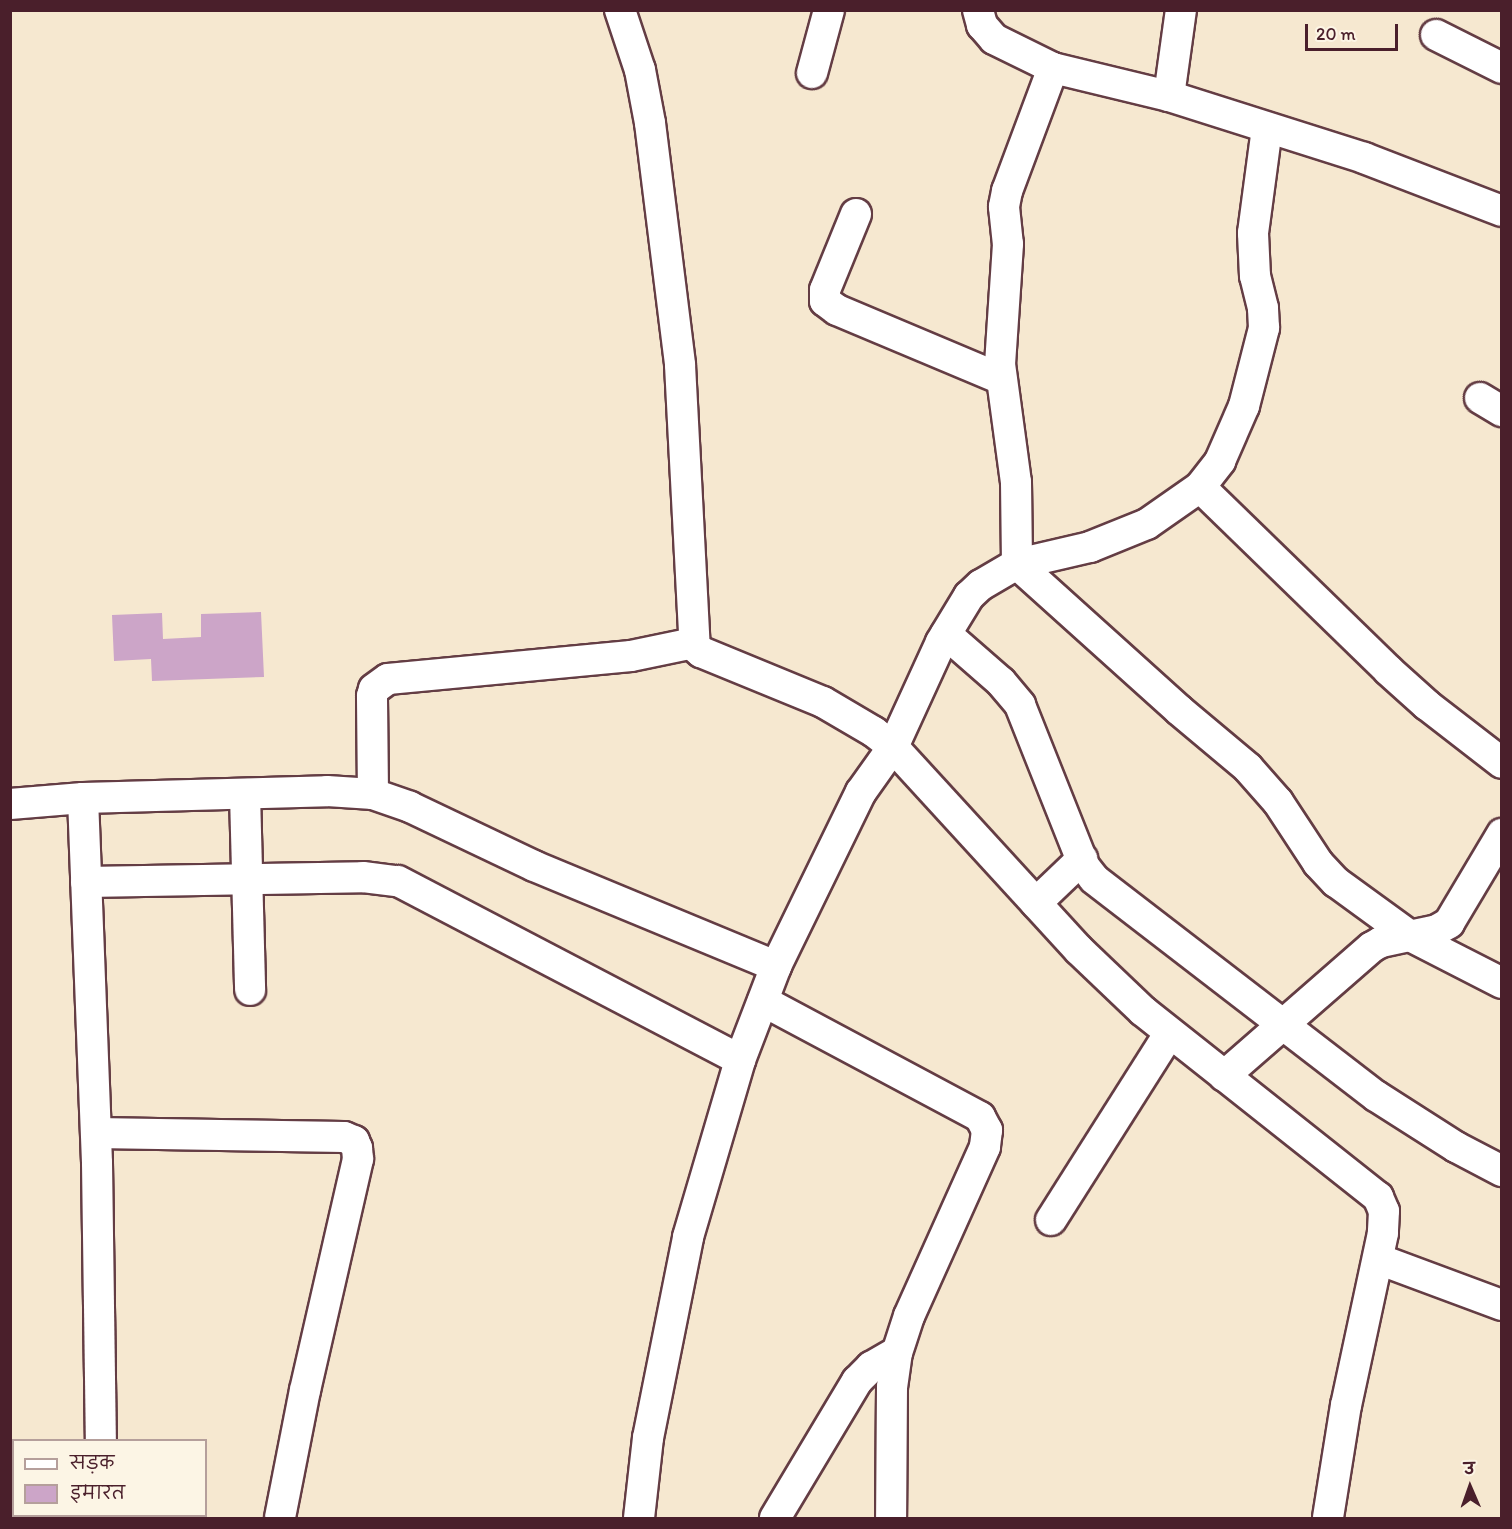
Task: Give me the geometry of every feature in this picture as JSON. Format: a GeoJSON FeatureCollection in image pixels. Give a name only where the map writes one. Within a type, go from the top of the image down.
{"type":"FeatureCollection","features":[{"type":"Feature","properties":{"kind":"street"},"geometry":{"type":"LineString","coordinates":[[620,10],[640,70],[650,123],[679,354],[694,643],[701,652],[795,689],[846,713],[893,747],[1110,981],[1169,1034],[1378,1197],[1384,1211],[1384,1223],[1346,1405],[1328,1518]]}},
{"type":"Feature","properties":{"kind":"street"},"geometry":{"type":"LineString","coordinates":[[812,73],[829,10]]}},
{"type":"Feature","properties":{"kind":"street"},"geometry":{"type":"LineString","coordinates":[[978,10],[982,25],[994,39],[1053,68],[1169,96],[1364,158],[1502,211]]}},
{"type":"Feature","properties":{"kind":"street"},"geometry":{"type":"LineString","coordinates":[[1169,96],[1181,10]]}},
{"type":"Feature","properties":{"kind":"street"},"geometry":{"type":"LineString","coordinates":[[1436,35],[1502,68]]}},
{"type":"Feature","properties":{"kind":"street"},"geometry":{"type":"LineString","coordinates":[[1053,68],[1005,196],[1008,251],[1000,338],[1001,379],[1016,482],[1017,564],[1179,710],[1248,768],[1278,802],[1326,873],[1410,936],[1502,983]]}},
{"type":"Feature","properties":{"kind":"street"},"geometry":{"type":"LineString","coordinates":[[639,1518],[648,1438],[688,1237],[740,1060],[777,966],[861,792],[893,747],[946,634],[969,596],[981,585],[1017,564],[1071,553],[1147,524],[1200,487],[1220,461],[1237,425],[1264,328],[1263,308],[1255,276],[1253,251],[1256,194],[1267,128]]}},
{"type":"Feature","properties":{"kind":"street"},"geometry":{"type":"LineString","coordinates":[[856,214],[825,290],[825,301],[837,310],[1001,379]]}},
{"type":"Feature","properties":{"kind":"street"},"geometry":{"type":"LineString","coordinates":[[1200,487],[1388,670],[1427,705],[1502,763]]}},
{"type":"Feature","properties":{"kind":"street"},"geometry":{"type":"LineString","coordinates":[[946,634],[1001,682],[1020,705],[1082,860],[1094,879],[1405,1116],[1502,1172]]}},
{"type":"Feature","properties":{"kind":"street"},"geometry":{"type":"LineString","coordinates":[[373,794],[372,696],[374,689],[388,680],[631,656],[694,643]]}},
{"type":"Feature","properties":{"kind":"street"},"geometry":{"type":"LineString","coordinates":[[10,804],[83,798],[338,791],[373,794],[410,807],[534,866],[777,966]]}},
{"type":"Feature","properties":{"kind":"street"},"geometry":{"type":"LineString","coordinates":[[245,794],[250,990]]}},
{"type":"Feature","properties":{"kind":"street"},"geometry":{"type":"LineString","coordinates":[[83,798],[96,1133],[101,1439]]}},
{"type":"Feature","properties":{"kind":"street"},"geometry":{"type":"LineString","coordinates":[[1224,1076],[1285,1025],[1372,946],[1437,930],[1449,923],[1502,834]]}},
{"type":"Feature","properties":{"kind":"street"},"geometry":{"type":"LineString","coordinates":[[1036,903],[1082,860]]}},
{"type":"Feature","properties":{"kind":"street"},"geometry":{"type":"LineString","coordinates":[[86,882],[375,877],[398,881],[740,1060]]}},
{"type":"Feature","properties":{"kind":"street"},"geometry":{"type":"LineString","coordinates":[[763,1001],[980,1117],[987,1130],[985,1147],[909,1316],[897,1352],[892,1387],[891,1518]]}},
{"type":"Feature","properties":{"kind":"street"},"geometry":{"type":"LineString","coordinates":[[1051,1220],[1169,1034]]}},
{"type":"Feature","properties":{"kind":"street"},"geometry":{"type":"LineString","coordinates":[[96,1133],[344,1137],[354,1141],[358,1159],[305,1390],[280,1518]]}},
{"type":"Feature","properties":{"kind":"street"},"geometry":{"type":"LineString","coordinates":[[1378,1258],[1502,1305]]}},
{"type":"Feature","properties":{"kind":"street"},"geometry":{"type":"LineString","coordinates":[[775,1518],[857,1381],[871,1367],[897,1352]]}},
{"type":"Feature","properties":{"kind":"building"},"geometry":{"type":"Polygon","coordinates":[[[261,612],[264,677],[152,681],[151,659],[114,661],[112,615],[162,613],[163,639],[201,637],[201,614],[261,612]]]}}]}
